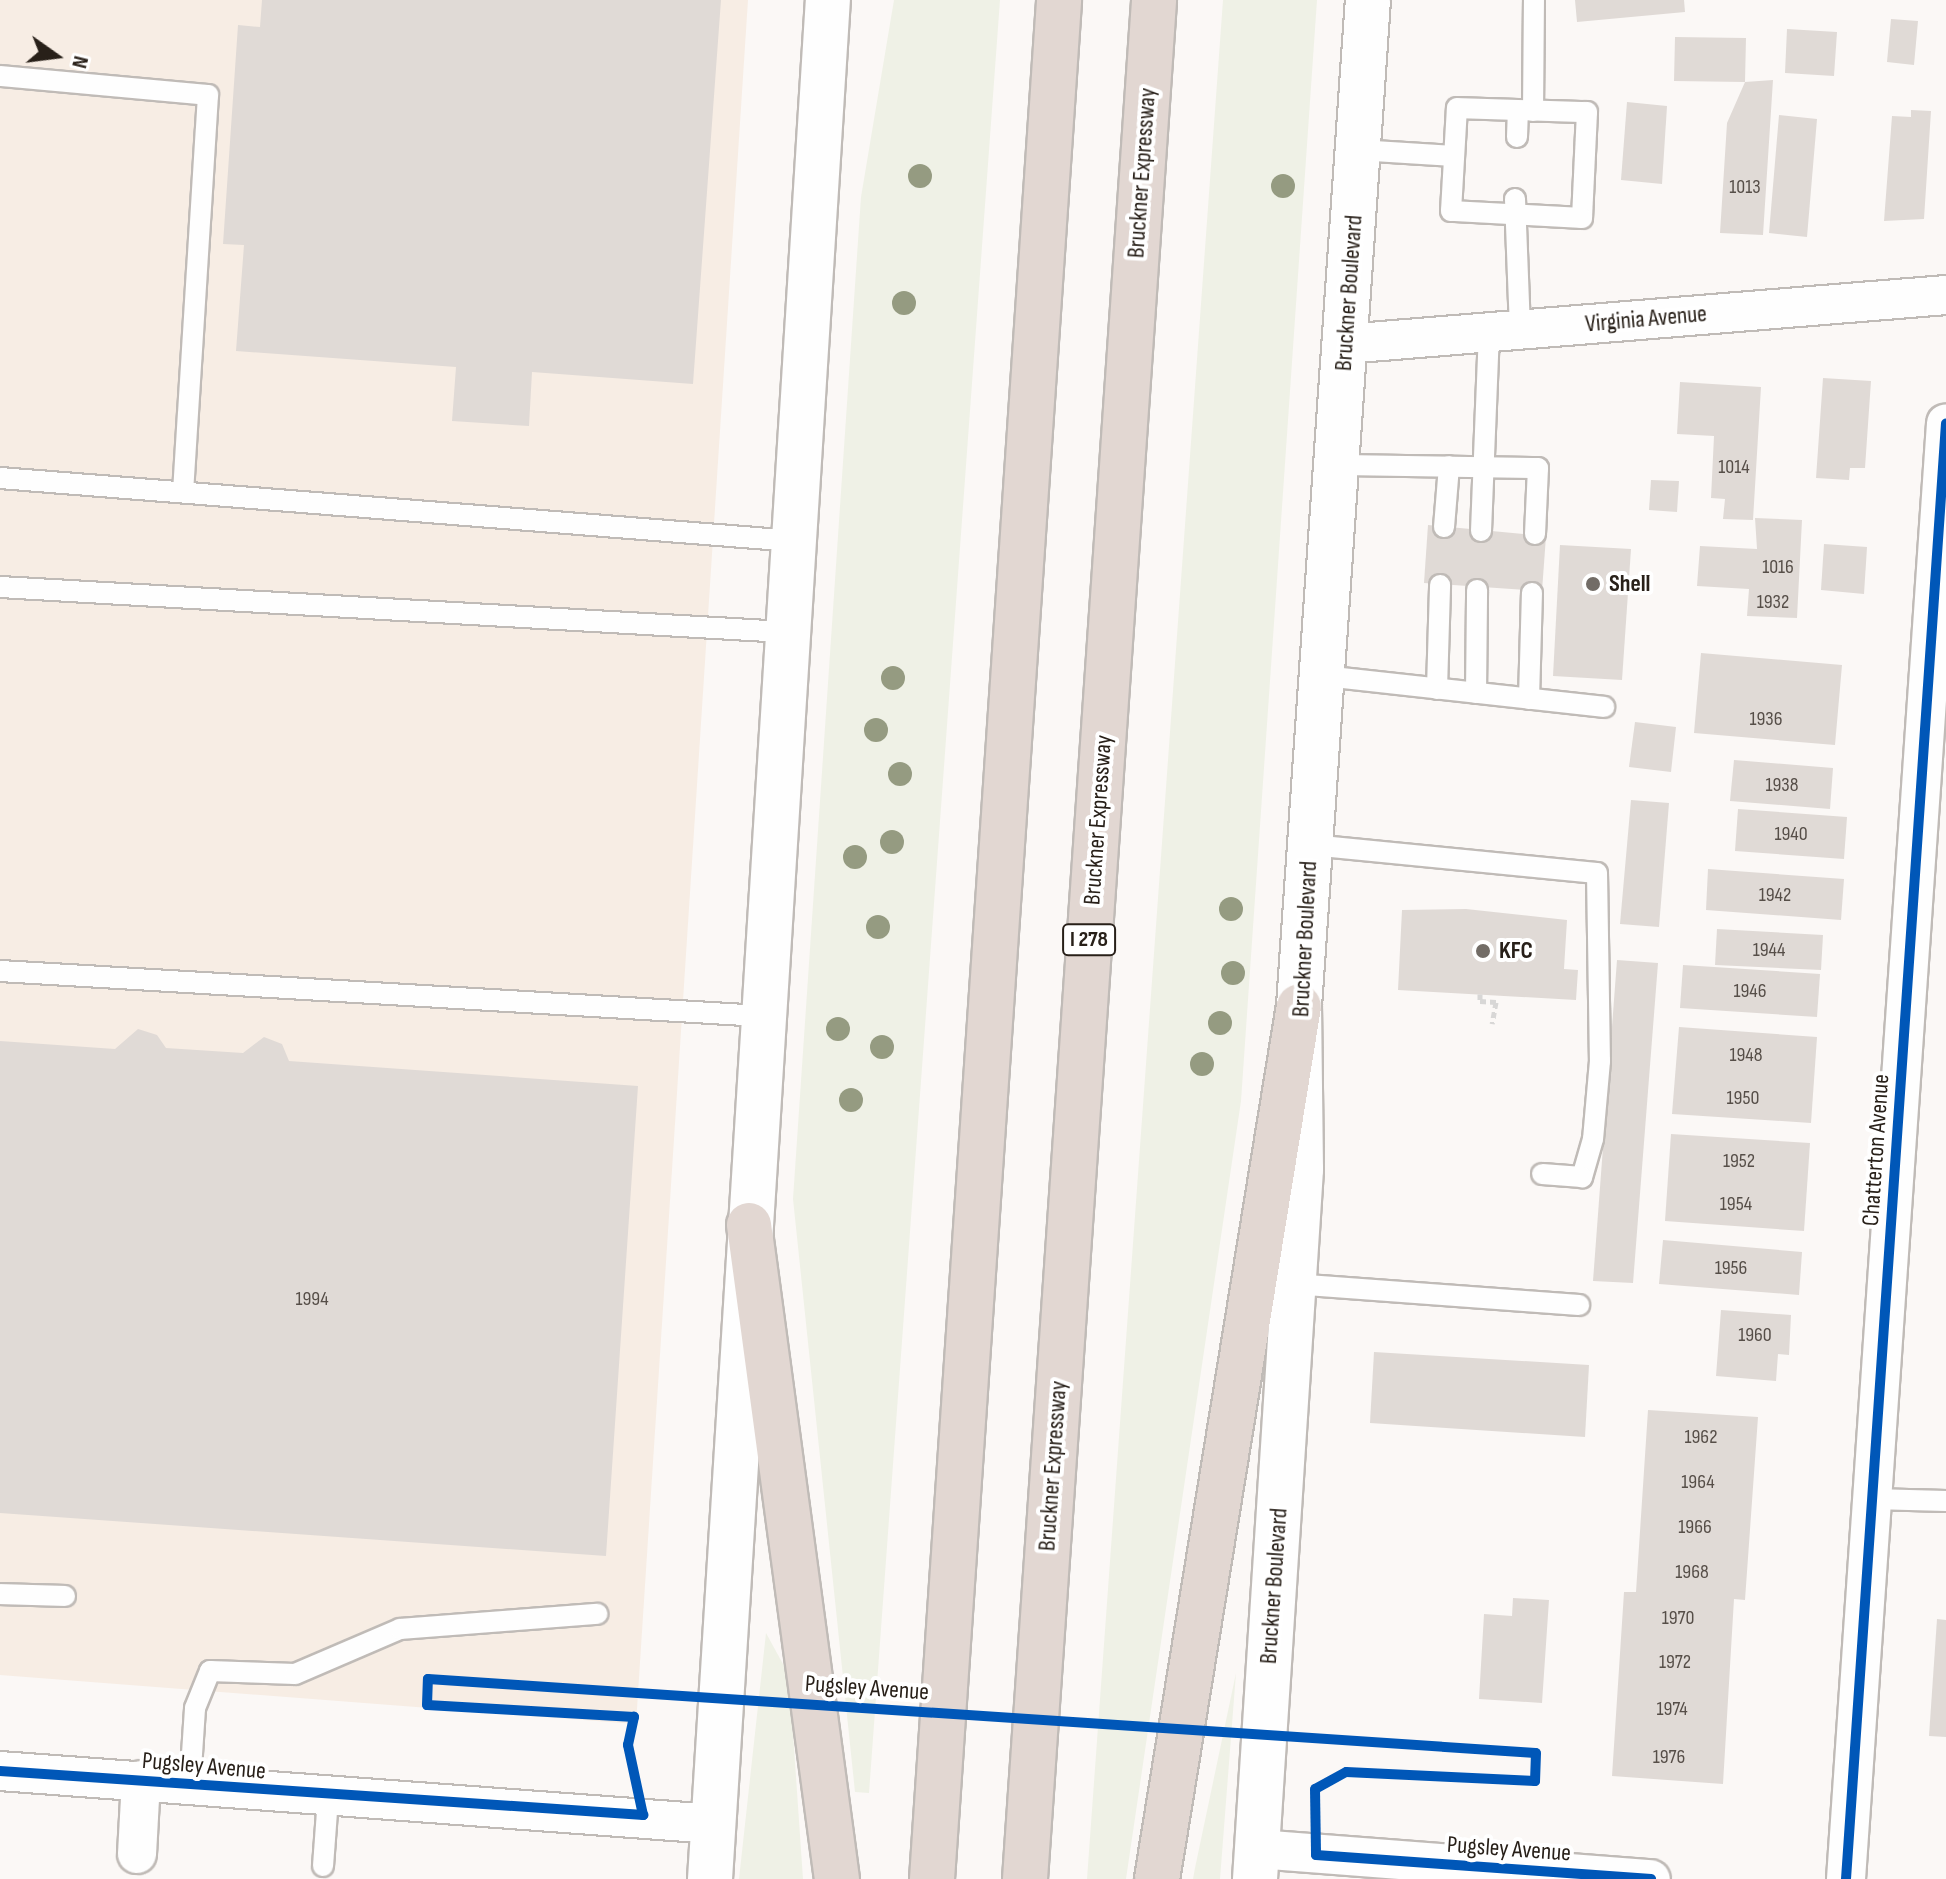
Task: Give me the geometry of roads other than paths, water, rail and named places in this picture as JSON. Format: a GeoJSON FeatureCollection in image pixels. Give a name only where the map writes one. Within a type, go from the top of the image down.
{"type":"FeatureCollection","features":[{"type":"Feature","properties":{"kind":"highway"},"geometry":{"type":"LineString","coordinates":[[932,1879],[1059,0]]}},
{"type":"Feature","properties":{"kind":"highway","name":"Bruckner Expressway"},"geometry":{"type":"LineString","coordinates":[[1025,1879],[1154,0]]}},
{"type":"Feature","properties":{"kind":"highway"},"geometry":{"type":"LineString","coordinates":[[1157,1879],[1299,1006]]}},
{"type":"Feature","properties":{"kind":"highway"},"geometry":{"type":"LineString","coordinates":[[749,1225],[837,1879]]}},
{"type":"Feature","properties":{"kind":"main road"},"geometry":{"type":"LineString","coordinates":[[710,1879],[761,1016],[828,0]]}},
{"type":"Feature","properties":{"kind":"main road","name":"Bruckner Boulevard"},"geometry":{"type":"LineString","coordinates":[[1256,1864],[1293,1284],[1299,1006],[1368,0]]}},
{"type":"Feature","properties":{"kind":"street","name":"Virginia Avenue"},"geometry":{"type":"LineString","coordinates":[[1345,344],[1946,295]]}},
{"type":"Feature","properties":{"kind":"street","name":"Chatterton Avenue"},"geometry":{"type":"LineString","coordinates":[[1846,1879],[1946,423]]}},
{"type":"Feature","properties":{"kind":"street","name":"Pugsley Avenue"},"geometry":{"type":"LineString","coordinates":[[0,1771],[190,1784],[328,1798],[714,1824]]}},
{"type":"Feature","properties":{"kind":"street"},"geometry":{"type":"LineString","coordinates":[[137,1854],[141,1780]]}},
{"type":"Feature","properties":{"kind":"street","name":"Pugsley Avenue"},"geometry":{"type":"LineString","coordinates":[[1256,1864],[1651,1879]]}},
{"type":"Feature","properties":{"kind":"lane"},"geometry":{"type":"LineString","coordinates":[[1517,137],[1526,111],[1534,0]]}},
{"type":"Feature","properties":{"kind":"lane"},"geometry":{"type":"LineString","coordinates":[[0,76],[208,95],[183,492]]}},
{"type":"Feature","properties":{"kind":"lane"},"geometry":{"type":"LineString","coordinates":[[1457,108],[1526,111],[1587,112],[1582,218],[1515,207],[1451,211],[1457,108]]}},
{"type":"Feature","properties":{"kind":"lane"},"geometry":{"type":"LineString","coordinates":[[1358,150],[1454,156]]}},
{"type":"Feature","properties":{"kind":"lane"},"geometry":{"type":"LineString","coordinates":[[1481,531],[1483,466],[1505,331],[1515,207]]}},
{"type":"Feature","properties":{"kind":"lane"},"geometry":{"type":"LineString","coordinates":[[1337,465],[1538,468],[1535,534]]}},
{"type":"Feature","properties":{"kind":"lane"},"geometry":{"type":"LineString","coordinates":[[1444,527],[1449,466]]}},
{"type":"Feature","properties":{"kind":"lane"},"geometry":{"type":"LineString","coordinates":[[0,478],[793,541]]}},
{"type":"Feature","properties":{"kind":"lane"},"geometry":{"type":"LineString","coordinates":[[1437,689],[1440,585]]}},
{"type":"Feature","properties":{"kind":"lane"},"geometry":{"type":"LineString","coordinates":[[0,587],[786,632]]}},
{"type":"Feature","properties":{"kind":"lane"},"geometry":{"type":"LineString","coordinates":[[1476,693],[1477,590]]}},
{"type":"Feature","properties":{"kind":"lane"},"geometry":{"type":"LineString","coordinates":[[1529,699],[1532,593]]}},
{"type":"Feature","properties":{"kind":"lane"},"geometry":{"type":"LineString","coordinates":[[1324,676],[1604,707]]}},
{"type":"Feature","properties":{"kind":"lane"},"geometry":{"type":"LineString","coordinates":[[1311,845],[1597,873],[1600,1061],[1593,1139],[1582,1177],[1542,1174]]}},
{"type":"Feature","properties":{"kind":"lane"},"geometry":{"type":"LineString","coordinates":[[0,971],[761,1016]]}},
{"type":"Feature","properties":{"kind":"lane"},"geometry":{"type":"LineString","coordinates":[[1293,1284],[1579,1305]]}},
{"type":"Feature","properties":{"kind":"lane"},"geometry":{"type":"LineString","coordinates":[[1872,1499],[1946,1501]]}},
{"type":"Feature","properties":{"kind":"lane"},"geometry":{"type":"LineString","coordinates":[[0,1594],[65,1596]]}},
{"type":"Feature","properties":{"kind":"lane"},"geometry":{"type":"LineString","coordinates":[[190,1784],[195,1708],[210,1671],[295,1674],[400,1629],[597,1614]]}},
{"type":"Feature","properties":{"kind":"lane"},"geometry":{"type":"LineString","coordinates":[[323,1866],[328,1798]]}},
{"type":"Feature","properties":{"kind":"place","name":"Shell"},"geometry":{"type":"Point","coordinates":[1593,584]}},
{"type":"Feature","properties":{"kind":"place","name":"KFC"},"geometry":{"type":"Point","coordinates":[1483,951]}}]}
